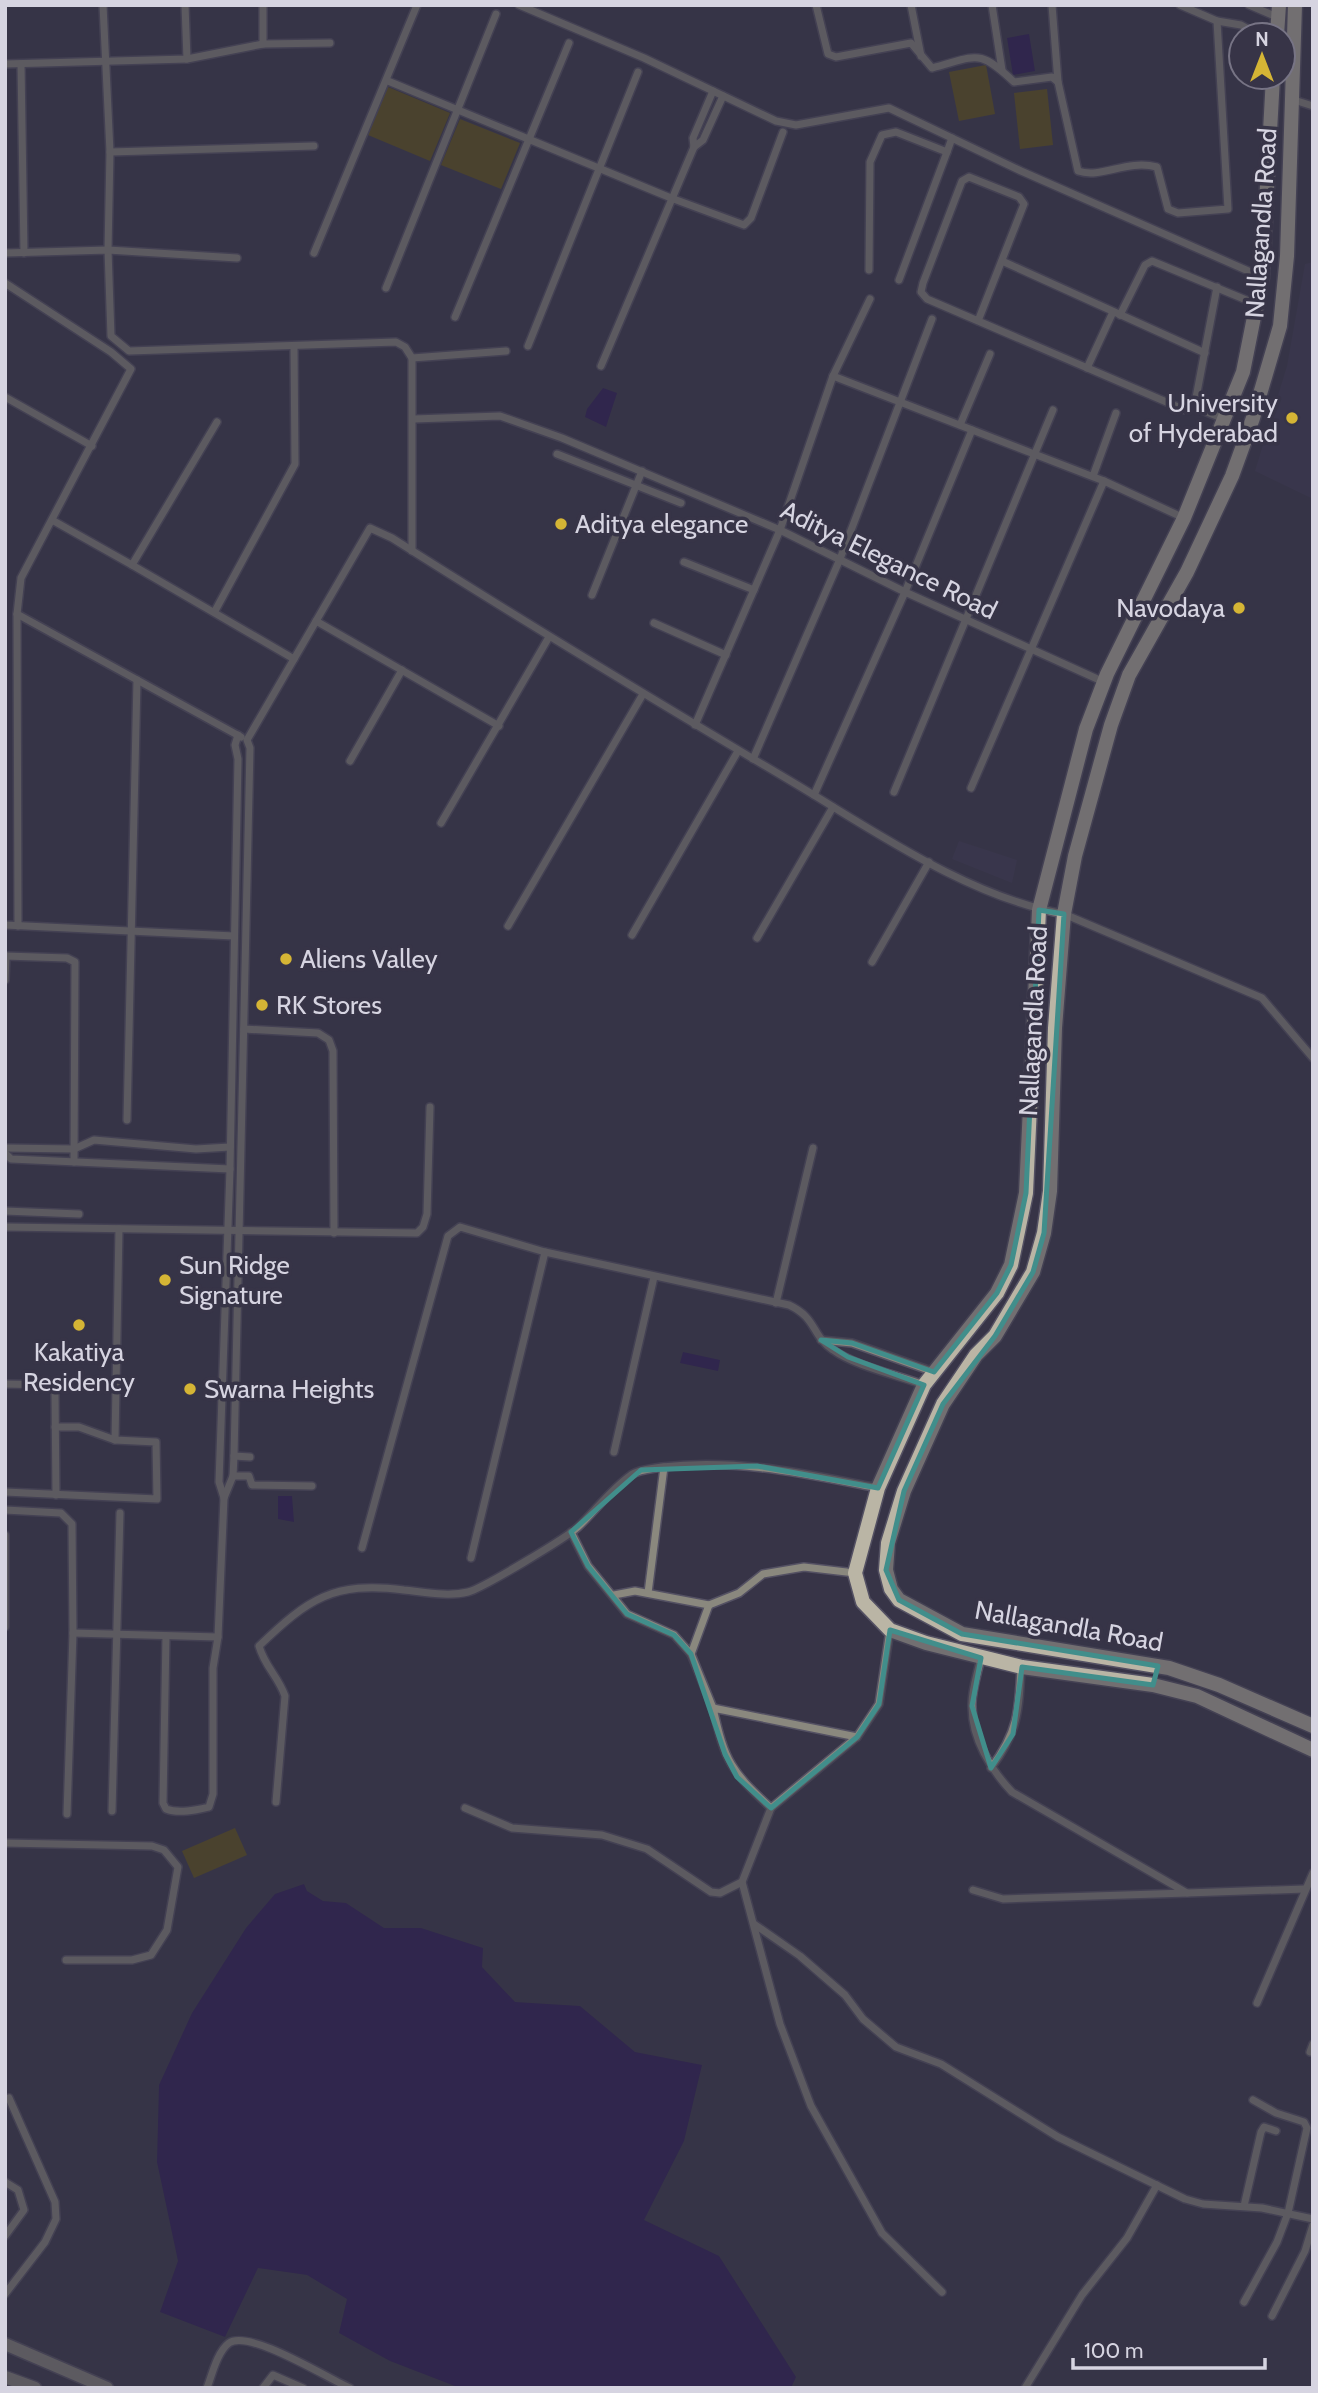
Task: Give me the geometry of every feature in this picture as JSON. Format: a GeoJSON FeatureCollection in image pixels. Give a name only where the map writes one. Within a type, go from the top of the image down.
{"type":"FeatureCollection","features":[{"type":"Feature","properties":{"kind":"main road","name":"Nallagandla Road"},"geometry":{"type":"LineString","coordinates":[[1295,5],[1287,256],[1280,326],[1266,377],[1231,476],[1187,572],[1129,675],[1111,726],[1087,811],[1064,914],[1055,1028],[1050,1191],[1044,1233],[1033,1272],[995,1336],[976,1355],[943,1404],[904,1491],[888,1543],[886,1570],[891,1589],[899,1600],[962,1634],[1158,1666],[1219,1685],[1313,1726]]}},
{"type":"Feature","properties":{"kind":"main road","name":"Nallagandla Road"},"geometry":{"type":"LineString","coordinates":[[1272,91],[1262,277],[1242,372],[1184,517],[1104,682],[1086,729],[1039,910],[1026,1193],[1011,1265],[998,1293],[924,1385],[878,1488],[855,1573],[863,1602],[890,1630],[1021,1667],[1153,1685],[1197,1696],[1313,1749]]}},
{"type":"Feature","properties":{"kind":"main road"},"geometry":{"type":"LineString","coordinates":[[1153,1685],[1158,1666]]}},
{"type":"Feature","properties":{"kind":"street"},"geometry":{"type":"LineString","coordinates":[[103,5],[110,152],[107,250],[111,337],[129,351],[396,342],[405,347],[412,358],[412,551]]}},
{"type":"Feature","properties":{"kind":"street"},"geometry":{"type":"LineString","coordinates":[[185,5],[187,59]]}},
{"type":"Feature","properties":{"kind":"street"},"geometry":{"type":"LineString","coordinates":[[263,5],[263,44]]}},
{"type":"Feature","properties":{"kind":"street"},"geometry":{"type":"LineString","coordinates":[[314,253],[388,81],[417,5]]}},
{"type":"Feature","properties":{"kind":"street"},"geometry":{"type":"LineString","coordinates":[[519,5],[776,121],[796,125],[889,108],[1262,277]]}},
{"type":"Feature","properties":{"kind":"street"},"geometry":{"type":"LineString","coordinates":[[816,5],[828,54],[836,57],[911,43],[933,68],[978,56],[989,59],[1014,82],[1052,77],[1058,82]]}},
{"type":"Feature","properties":{"kind":"street"},"geometry":{"type":"LineString","coordinates":[[911,5],[921,56]]}},
{"type":"Feature","properties":{"kind":"street"},"geometry":{"type":"LineString","coordinates":[[992,5],[1002,71]]}},
{"type":"Feature","properties":{"kind":"street"},"geometry":{"type":"LineString","coordinates":[[1052,5],[1058,82],[1078,171],[1087,174],[1139,163],[1157,167],[1168,209],[1178,213],[1228,209],[1217,21]]}},
{"type":"Feature","properties":{"kind":"street"},"geometry":{"type":"LineString","coordinates":[[1180,5],[1227,23]]}},
{"type":"Feature","properties":{"kind":"street"},"geometry":{"type":"LineString","coordinates":[[1249,5],[1278,11]]}},
{"type":"Feature","properties":{"kind":"street"},"geometry":{"type":"LineString","coordinates":[[386,288],[460,111],[496,14]]}},
{"type":"Feature","properties":{"kind":"street"},"geometry":{"type":"LineString","coordinates":[[5,64],[187,59],[263,44],[330,43]]}},
{"type":"Feature","properties":{"kind":"street"},"geometry":{"type":"LineString","coordinates":[[454,317],[531,140],[569,43]]}},
{"type":"Feature","properties":{"kind":"street"},"geometry":{"type":"LineString","coordinates":[[21,64],[24,253]]}},
{"type":"Feature","properties":{"kind":"street"},"geometry":{"type":"LineString","coordinates":[[528,346],[601,170],[638,72]]}},
{"type":"Feature","properties":{"kind":"street"},"geometry":{"type":"LineString","coordinates":[[388,81],[671,198],[747,224],[783,132]]}},
{"type":"Feature","properties":{"kind":"street"},"geometry":{"type":"LineString","coordinates":[[694,147],[693,138],[713,91]]}},
{"type":"Feature","properties":{"kind":"street"},"geometry":{"type":"LineString","coordinates":[[601,366],[694,147],[703,140],[723,96]]}},
{"type":"Feature","properties":{"kind":"street"},"geometry":{"type":"LineString","coordinates":[[1294,100],[1313,106]]}},
{"type":"Feature","properties":{"kind":"street"},"geometry":{"type":"LineString","coordinates":[[869,271],[870,162],[882,135],[896,132],[947,152]]}},
{"type":"Feature","properties":{"kind":"street"},"geometry":{"type":"LineString","coordinates":[[899,281],[952,138]]}},
{"type":"Feature","properties":{"kind":"street"},"geometry":{"type":"LineString","coordinates":[[110,152],[314,146]]}},
{"type":"Feature","properties":{"kind":"street"},"geometry":{"type":"LineString","coordinates":[[978,321],[1024,201],[982,180],[965,179],[921,292],[927,299],[1180,409],[1189,410],[1195,403],[1217,287]]}},
{"type":"Feature","properties":{"kind":"street"},"geometry":{"type":"LineString","coordinates":[[5,253],[107,250],[237,258]]}},
{"type":"Feature","properties":{"kind":"street"},"geometry":{"type":"LineString","coordinates":[[1002,261],[1205,353]]}},
{"type":"Feature","properties":{"kind":"street"},"geometry":{"type":"LineString","coordinates":[[1087,368],[1145,265],[1153,261],[1257,304]]}},
{"type":"Feature","properties":{"kind":"street"},"geometry":{"type":"LineString","coordinates":[[5,283],[111,352],[131,369],[21,578],[17,614],[18,926]]}},
{"type":"Feature","properties":{"kind":"street"},"geometry":{"type":"LineString","coordinates":[[695,725],[780,530],[833,376],[870,299]]}},
{"type":"Feature","properties":{"kind":"street"},"geometry":{"type":"LineString","coordinates":[[753,759],[840,559],[932,319]]}},
{"type":"Feature","properties":{"kind":"street"},"geometry":{"type":"LineString","coordinates":[[215,611],[295,464],[294,346]]}},
{"type":"Feature","properties":{"kind":"street"},"geometry":{"type":"LineString","coordinates":[[412,358],[506,351]]}},
{"type":"Feature","properties":{"kind":"street"},"geometry":{"type":"LineString","coordinates":[[960,425],[990,354]]}},
{"type":"Feature","properties":{"kind":"street"},"geometry":{"type":"LineString","coordinates":[[833,376],[1093,476],[1184,517]]}},
{"type":"Feature","properties":{"kind":"street"},"geometry":{"type":"LineString","coordinates":[[5,397],[92,446]]}},
{"type":"Feature","properties":{"kind":"street"},"geometry":{"type":"LineString","coordinates":[[894,792],[1053,410]]}},
{"type":"Feature","properties":{"kind":"street"},"geometry":{"type":"LineString","coordinates":[[1202,410],[1224,419]]}},
{"type":"Feature","properties":{"kind":"street"},"geometry":{"type":"LineString","coordinates":[[1093,476],[1116,413]]}},
{"type":"Feature","properties":{"kind":"street","name":"Aditya Elegance Road"},"geometry":{"type":"LineString","coordinates":[[414,419],[500,416],[562,438],[780,530],[966,621],[1104,682]]}},
{"type":"Feature","properties":{"kind":"street"},"geometry":{"type":"LineString","coordinates":[[132,565],[217,422]]}},
{"type":"Feature","properties":{"kind":"street"},"geometry":{"type":"LineString","coordinates":[[814,795],[905,592],[972,430]]}},
{"type":"Feature","properties":{"kind":"street"},"geometry":{"type":"LineString","coordinates":[[557,454],[681,503]]}},
{"type":"Feature","properties":{"kind":"street"},"geometry":{"type":"LineString","coordinates":[[592,595],[638,469]]}},
{"type":"Feature","properties":{"kind":"street"},"geometry":{"type":"LineString","coordinates":[[971,788],[1104,481]]}},
{"type":"Feature","properties":{"kind":"street"},"geometry":{"type":"LineString","coordinates":[[52,520],[215,611],[294,659]]}},
{"type":"Feature","properties":{"kind":"street"},"geometry":{"type":"LineString","coordinates":[[223,1498],[233,1476],[234,1457],[241,1231],[249,757],[247,740],[370,528],[738,751],[929,862],[1039,910],[1064,914],[1262,998],[1313,1058]]}},
{"type":"Feature","properties":{"kind":"street"},"geometry":{"type":"LineString","coordinates":[[684,562],[754,590]]}},
{"type":"Feature","properties":{"kind":"street"},"geometry":{"type":"LineString","coordinates":[[17,614],[247,740]]}},
{"type":"Feature","properties":{"kind":"street"},"geometry":{"type":"LineString","coordinates":[[316,621],[499,726]]}},
{"type":"Feature","properties":{"kind":"street"},"geometry":{"type":"LineString","coordinates":[[654,623],[726,655]]}},
{"type":"Feature","properties":{"kind":"street"},"geometry":{"type":"LineString","coordinates":[[441,823],[549,637]]}},
{"type":"Feature","properties":{"kind":"street"},"geometry":{"type":"LineString","coordinates":[[350,761],[402,670]]}},
{"type":"Feature","properties":{"kind":"street"},"geometry":{"type":"LineString","coordinates":[[127,1120],[137,680]]}},
{"type":"Feature","properties":{"kind":"street"},"geometry":{"type":"LineString","coordinates":[[508,926],[643,694]]}},
{"type":"Feature","properties":{"kind":"street"},"geometry":{"type":"LineString","coordinates":[[166,1636],[163,1803],[166,1809],[172,1811],[197,1810],[212,1803],[213,1668],[218,1637],[223,1498],[219,1482],[230,1169],[238,759],[234,746],[238,735]]}},
{"type":"Feature","properties":{"kind":"street"},"geometry":{"type":"LineString","coordinates":[[632,935],[738,751]]}},
{"type":"Feature","properties":{"kind":"street"},"geometry":{"type":"LineString","coordinates":[[238,759],[249,757]]}},
{"type":"Feature","properties":{"kind":"street"},"geometry":{"type":"LineString","coordinates":[[757,939],[833,807]]}},
{"type":"Feature","properties":{"kind":"street"},"geometry":{"type":"LineString","coordinates":[[872,962],[929,862]]}},
{"type":"Feature","properties":{"kind":"street"},"geometry":{"type":"LineString","coordinates":[[5,925],[234,936]]}},
{"type":"Feature","properties":{"kind":"street"},"geometry":{"type":"LineString","coordinates":[[5,980],[5,956],[67,958],[75,962],[74,1162]]}},
{"type":"Feature","properties":{"kind":"street"},"geometry":{"type":"LineString","coordinates":[[244,1029],[318,1033],[329,1040],[333,1051],[334,1233]]}},
{"type":"Feature","properties":{"kind":"street"},"geometry":{"type":"LineString","coordinates":[[5,1227],[416,1233],[424,1227],[427,1214],[430,1107]]}},
{"type":"Feature","properties":{"kind":"street"},"geometry":{"type":"LineString","coordinates":[[7,1154],[74,1149],[94,1140],[195,1149],[230,1147]]}},
{"type":"Feature","properties":{"kind":"street"},"geometry":{"type":"LineString","coordinates":[[776,1303],[813,1148]]}},
{"type":"Feature","properties":{"kind":"street"},"geometry":{"type":"LineString","coordinates":[[7,1154],[74,1162],[230,1169]]}},
{"type":"Feature","properties":{"kind":"street"},"geometry":{"type":"LineString","coordinates":[[5,1167],[7,1154]]}},
{"type":"Feature","properties":{"kind":"street"},"geometry":{"type":"LineString","coordinates":[[5,1211],[79,1214]]}},
{"type":"Feature","properties":{"kind":"street"},"geometry":{"type":"LineString","coordinates":[[362,1548],[448,1236],[460,1227],[545,1252],[654,1278],[789,1305],[809,1317],[821,1340],[836,1352],[924,1385]]}},
{"type":"Feature","properties":{"kind":"street"},"geometry":{"type":"LineString","coordinates":[[115,1440],[118,1229]]}},
{"type":"Feature","properties":{"kind":"street"},"geometry":{"type":"LineString","coordinates":[[471,1558],[545,1252]]}},
{"type":"Feature","properties":{"kind":"street"},"geometry":{"type":"LineString","coordinates":[[614,1452],[654,1278]]}},
{"type":"Feature","properties":{"kind":"street"},"geometry":{"type":"LineString","coordinates":[[821,1340],[852,1343],[934,1371]]}},
{"type":"Feature","properties":{"kind":"street"},"geometry":{"type":"LineString","coordinates":[[5,1384],[51,1385],[55,1393],[56,1495]]}},
{"type":"Feature","properties":{"kind":"street"},"geometry":{"type":"LineString","coordinates":[[5,1492],[157,1499],[156,1442],[115,1440],[79,1427],[55,1427]]}},
{"type":"Feature","properties":{"kind":"street"},"geometry":{"type":"LineString","coordinates":[[234,1457],[250,1457]]}},
{"type":"Feature","properties":{"kind":"street"},"geometry":{"type":"LineString","coordinates":[[276,1802],[285,1696],[279,1680],[264,1665],[259,1647],[295,1611],[321,1597],[351,1589],[468,1592],[571,1532],[633,1473],[664,1467],[758,1461],[878,1488]]}},
{"type":"Feature","properties":{"kind":"street"},"geometry":{"type":"LineString","coordinates":[[648,1593],[664,1467]]}},
{"type":"Feature","properties":{"kind":"street"},"geometry":{"type":"LineString","coordinates":[[233,1476],[249,1476],[252,1485],[312,1486]]}},
{"type":"Feature","properties":{"kind":"street"},"geometry":{"type":"LineString","coordinates":[[5,1510],[61,1513],[69,1518],[72,1524],[73,1633],[67,1814]]}},
{"type":"Feature","properties":{"kind":"street"},"geometry":{"type":"LineString","coordinates":[[112,1811],[120,1513]]}},
{"type":"Feature","properties":{"kind":"street"},"geometry":{"type":"LineString","coordinates":[[571,1532],[587,1566],[614,1595],[627,1614],[674,1635],[691,1654],[713,1708],[725,1754],[737,1777],[771,1808]]}},
{"type":"Feature","properties":{"kind":"street"},"geometry":{"type":"LineString","coordinates":[[5,1535],[5,1627]]}},
{"type":"Feature","properties":{"kind":"street"},"geometry":{"type":"LineString","coordinates":[[614,1595],[635,1591],[709,1605],[739,1593],[763,1573],[804,1567],[855,1573]]}},
{"type":"Feature","properties":{"kind":"street"},"geometry":{"type":"LineString","coordinates":[[691,1654],[709,1605]]}},
{"type":"Feature","properties":{"kind":"street"},"geometry":{"type":"LineString","coordinates":[[890,1630],[879,1704],[857,1737],[771,1808],[742,1882],[780,2024],[811,2106],[883,2233],[942,2292]]}},
{"type":"Feature","properties":{"kind":"street"},"geometry":{"type":"LineString","coordinates":[[73,1633],[218,1637]]}},
{"type":"Feature","properties":{"kind":"street"},"geometry":{"type":"LineString","coordinates":[[981,1657],[971,1706],[975,1728],[991,1768],[1012,1792],[1042,1812],[1187,1893]]}},
{"type":"Feature","properties":{"kind":"street"},"geometry":{"type":"LineString","coordinates":[[991,1768],[1013,1734],[1019,1713],[1021,1667]]}},
{"type":"Feature","properties":{"kind":"street"},"geometry":{"type":"LineString","coordinates":[[713,1708],[857,1737]]}},
{"type":"Feature","properties":{"kind":"street"},"geometry":{"type":"LineString","coordinates":[[465,1808],[512,1828],[602,1835],[647,1849],[711,1892],[720,1893],[742,1882]]}},
{"type":"Feature","properties":{"kind":"street"},"geometry":{"type":"LineString","coordinates":[[5,1843],[152,1846],[164,1850],[178,1867],[167,1930],[151,1955],[132,1959],[66,1960]]}},
{"type":"Feature","properties":{"kind":"street"},"geometry":{"type":"LineString","coordinates":[[1257,2003],[1313,1873]]}},
{"type":"Feature","properties":{"kind":"street"},"geometry":{"type":"LineString","coordinates":[[973,1890],[1012,1899],[1305,1889]]}},
{"type":"Feature","properties":{"kind":"street"},"geometry":{"type":"LineString","coordinates":[[754,1924],[809,1964],[845,1995],[863,2019],[895,2047],[941,2064],[1058,2137],[1202,2204],[1244,2206],[1313,2219]]}},
{"type":"Feature","properties":{"kind":"street"},"geometry":{"type":"LineString","coordinates":[[5,2294],[45,2242],[57,2219],[55,2202],[9,2098]]}},
{"type":"Feature","properties":{"kind":"street"},"geometry":{"type":"LineString","coordinates":[[1244,2302],[1277,2242],[1288,2213],[1307,2124],[1276,2113],[1253,2099]]}},
{"type":"Feature","properties":{"kind":"street"},"geometry":{"type":"LineString","coordinates":[[1244,2206],[1261,2132],[1264,2127],[1276,2131]]}},
{"type":"Feature","properties":{"kind":"street"},"geometry":{"type":"LineString","coordinates":[[5,2182],[18,2190],[24,2210],[5,2236]]}},
{"type":"Feature","properties":{"kind":"street"},"geometry":{"type":"LineString","coordinates":[[1025,2388],[1082,2295],[1127,2238],[1157,2185]]}},
{"type":"Feature","properties":{"kind":"street"},"geometry":{"type":"LineString","coordinates":[[1272,2316],[1300,2261],[1313,2225]]}},
{"type":"Feature","properties":{"kind":"street"},"geometry":{"type":"LineString","coordinates":[[208,2388],[222,2352],[228,2344],[239,2340],[257,2342],[350,2388]]}},
{"type":"Feature","properties":{"kind":"street"},"geometry":{"type":"LineString","coordinates":[[5,2344],[107,2388]]}},
{"type":"Feature","properties":{"kind":"street"},"geometry":{"type":"LineString","coordinates":[[262,2388],[273,2375],[303,2388]]}},
{"type":"Feature","properties":{"kind":"street"},"geometry":{"type":"LineString","coordinates":[[5,2377],[35,2388]]}},
{"type":"Feature","properties":{"kind":"highlighted area"},"geometry":{"type":"Polygon","coordinates":[[[1039,910],[1064,914],[1044,1233],[1033,1272],[995,1336],[943,1404],[904,1491],[886,1570],[899,1600],[962,1634],[1158,1666],[1153,1685],[1022,1667],[1013,1734],[991,1768],[972,1706],[981,1658],[890,1630],[879,1704],[857,1737],[771,1808],[737,1777],[725,1754],[691,1654],[674,1635],[627,1614],[588,1566],[571,1532],[641,1470],[757,1466],[878,1488],[924,1385],[848,1357],[821,1340],[852,1343],[934,1372],[997,1293],[1011,1265],[1026,1193],[1039,910]]]}},
{"type":"Feature","properties":{"kind":"shaded area"},"geometry":{"type":"Polygon","coordinates":[[[1029,34],[1035,71],[1013,75],[1007,38],[1029,34]]]}},
{"type":"Feature","properties":{"kind":"shaded area"},"geometry":{"type":"Polygon","coordinates":[[[986,65],[995,114],[959,121],[949,72],[986,65]]]}},
{"type":"Feature","properties":{"kind":"shaded area"},"geometry":{"type":"Polygon","coordinates":[[[388,87],[450,113],[430,161],[368,135],[388,87]]]}},
{"type":"Feature","properties":{"kind":"shaded area"},"geometry":{"type":"Polygon","coordinates":[[[1047,89],[1053,145],[1020,149],[1014,93],[1047,89]]]}},
{"type":"Feature","properties":{"kind":"shaded area"},"geometry":{"type":"Polygon","coordinates":[[[460,119],[520,143],[501,189],[441,165],[460,119]]]}},
{"type":"Feature","properties":{"kind":"shaded area","name":"University of Hyderabad"},"geometry":{"type":"Polygon","coordinates":[[[1313,262],[1313,499],[1255,471],[1287,366],[1305,264],[1313,262]]]}},
{"type":"Feature","properties":{"kind":"shaded area"},"geometry":{"type":"Polygon","coordinates":[[[603,388],[617,393],[606,427],[585,417],[587,409],[603,388]]]}},
{"type":"Feature","properties":{"kind":"shaded area"},"geometry":{"type":"Polygon","coordinates":[[[959,841],[1017,860],[1012,883],[952,859],[959,841]]]}},
{"type":"Feature","properties":{"kind":"shaded area"},"geometry":{"type":"Polygon","coordinates":[[[683,1352],[720,1360],[718,1371],[680,1363],[683,1352]]]}},
{"type":"Feature","properties":{"kind":"shaded area"},"geometry":{"type":"Polygon","coordinates":[[[278,1496],[292,1496],[294,1522],[278,1519],[278,1496]]]}},
{"type":"Feature","properties":{"kind":"shaded area"},"geometry":{"type":"Polygon","coordinates":[[[235,1828],[247,1855],[194,1878],[182,1851],[235,1828]]]}},
{"type":"Feature","properties":{"kind":"shaded area"},"geometry":{"type":"Polygon","coordinates":[[[304,1884],[307,1891],[323,1901],[346,1903],[384,1928],[421,1928],[483,1948],[482,1967],[515,2002],[580,2006],[635,2052],[702,2065],[684,2141],[644,2220],[719,2256],[796,2377],[791,2388],[460,2388],[390,2361],[339,2333],[347,2299],[307,2275],[258,2268],[225,2337],[160,2312],[178,2261],[157,2162],[159,2085],[192,2013],[246,1928],[275,1894],[304,1884]]]}},
{"type":"Feature","properties":{"kind":"place","name":"University of Hyderabad"},"geometry":{"type":"Point","coordinates":[1292,418]}},
{"type":"Feature","properties":{"kind":"place","name":"Aditya elegance"},"geometry":{"type":"Point","coordinates":[561,524]}},
{"type":"Feature","properties":{"kind":"place","name":"Navodaya"},"geometry":{"type":"Point","coordinates":[1239,608]}},
{"type":"Feature","properties":{"kind":"place","name":"Aliens Valley"},"geometry":{"type":"Point","coordinates":[286,959]}},
{"type":"Feature","properties":{"kind":"place","name":"RK Stores"},"geometry":{"type":"Point","coordinates":[262,1005]}},
{"type":"Feature","properties":{"kind":"place","name":"Sun Ridge Signature"},"geometry":{"type":"Point","coordinates":[165,1280]}},
{"type":"Feature","properties":{"kind":"place","name":"Kakatiya Residency"},"geometry":{"type":"Point","coordinates":[79,1325]}},
{"type":"Feature","properties":{"kind":"place","name":"Swarna Heights"},"geometry":{"type":"Point","coordinates":[190,1389]}}]}
